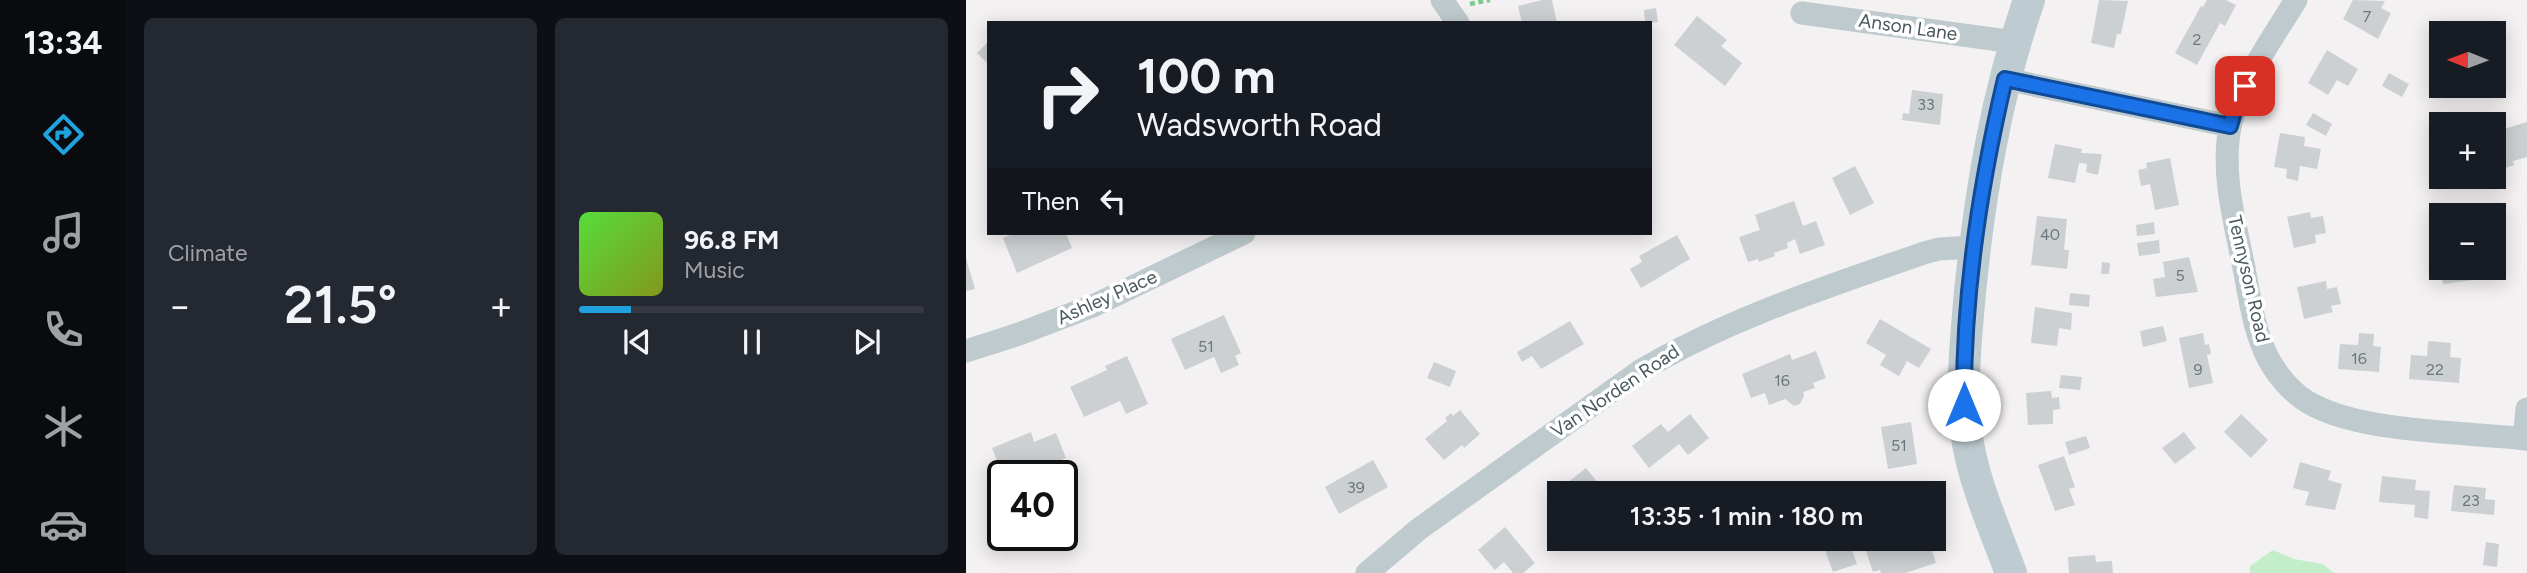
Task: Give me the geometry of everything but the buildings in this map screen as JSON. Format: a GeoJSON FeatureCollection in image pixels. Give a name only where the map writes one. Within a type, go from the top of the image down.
{"type":"FeatureCollection","features":[{"type":"Feature","properties":{"kind":"street"},"geometry":{"type":"LineString","coordinates":[[1442,0],[1457,21]]}},
{"type":"Feature","properties":{"kind":"street"},"geometry":{"type":"LineString","coordinates":[[2011,573],[1978,479],[1967,433],[1964,374],[1975,247],[1986,167],[2014,42],[2029,0]]}},
{"type":"Feature","properties":{"kind":"street","name":"Tennyson Road"},"geometry":{"type":"LineString","coordinates":[[2296,0],[2245,86],[2230,126],[2228,181],[2254,319],[2271,363],[2288,385],[2311,404],[2326,411],[2360,421],[2526,439]]}},
{"type":"Feature","properties":{"kind":"street","name":"Anson Lane"},"geometry":{"type":"LineString","coordinates":[[1802,13],[2014,42]]}},
{"type":"Feature","properties":{"kind":"street"},"geometry":{"type":"LineString","coordinates":[[2005,79],[2230,126]]}},
{"type":"Feature","properties":{"kind":"street","name":"Ashley Place"},"geometry":{"type":"LineString","coordinates":[[966,351],[1095,305],[1240,235]]}},
{"type":"Feature","properties":{"kind":"street","name":"Van Norden Road"},"geometry":{"type":"LineString","coordinates":[[1367,573],[1430,521],[1640,371],[1668,354],[1757,312],[1924,253],[1939,249],[1975,247]]}},
{"type":"Feature","properties":{"kind":"street"},"geometry":{"type":"LineString","coordinates":[[2526,439],[2527,409]]}},
{"type":"Feature","properties":{"kind":"green space"},"geometry":{"type":"Polygon","coordinates":[[[2273,550],[2294,559],[2323,564],[2334,573],[2250,573],[2250,566],[2273,550]]]}},
{"type":"Feature","properties":{"kind":"route"},"geometry":{"type":"LineString","coordinates":[[1964,405],[1966,339],[1974,256],[1986,167],[2005,79],[2230,126],[2245,86]]}}]}
